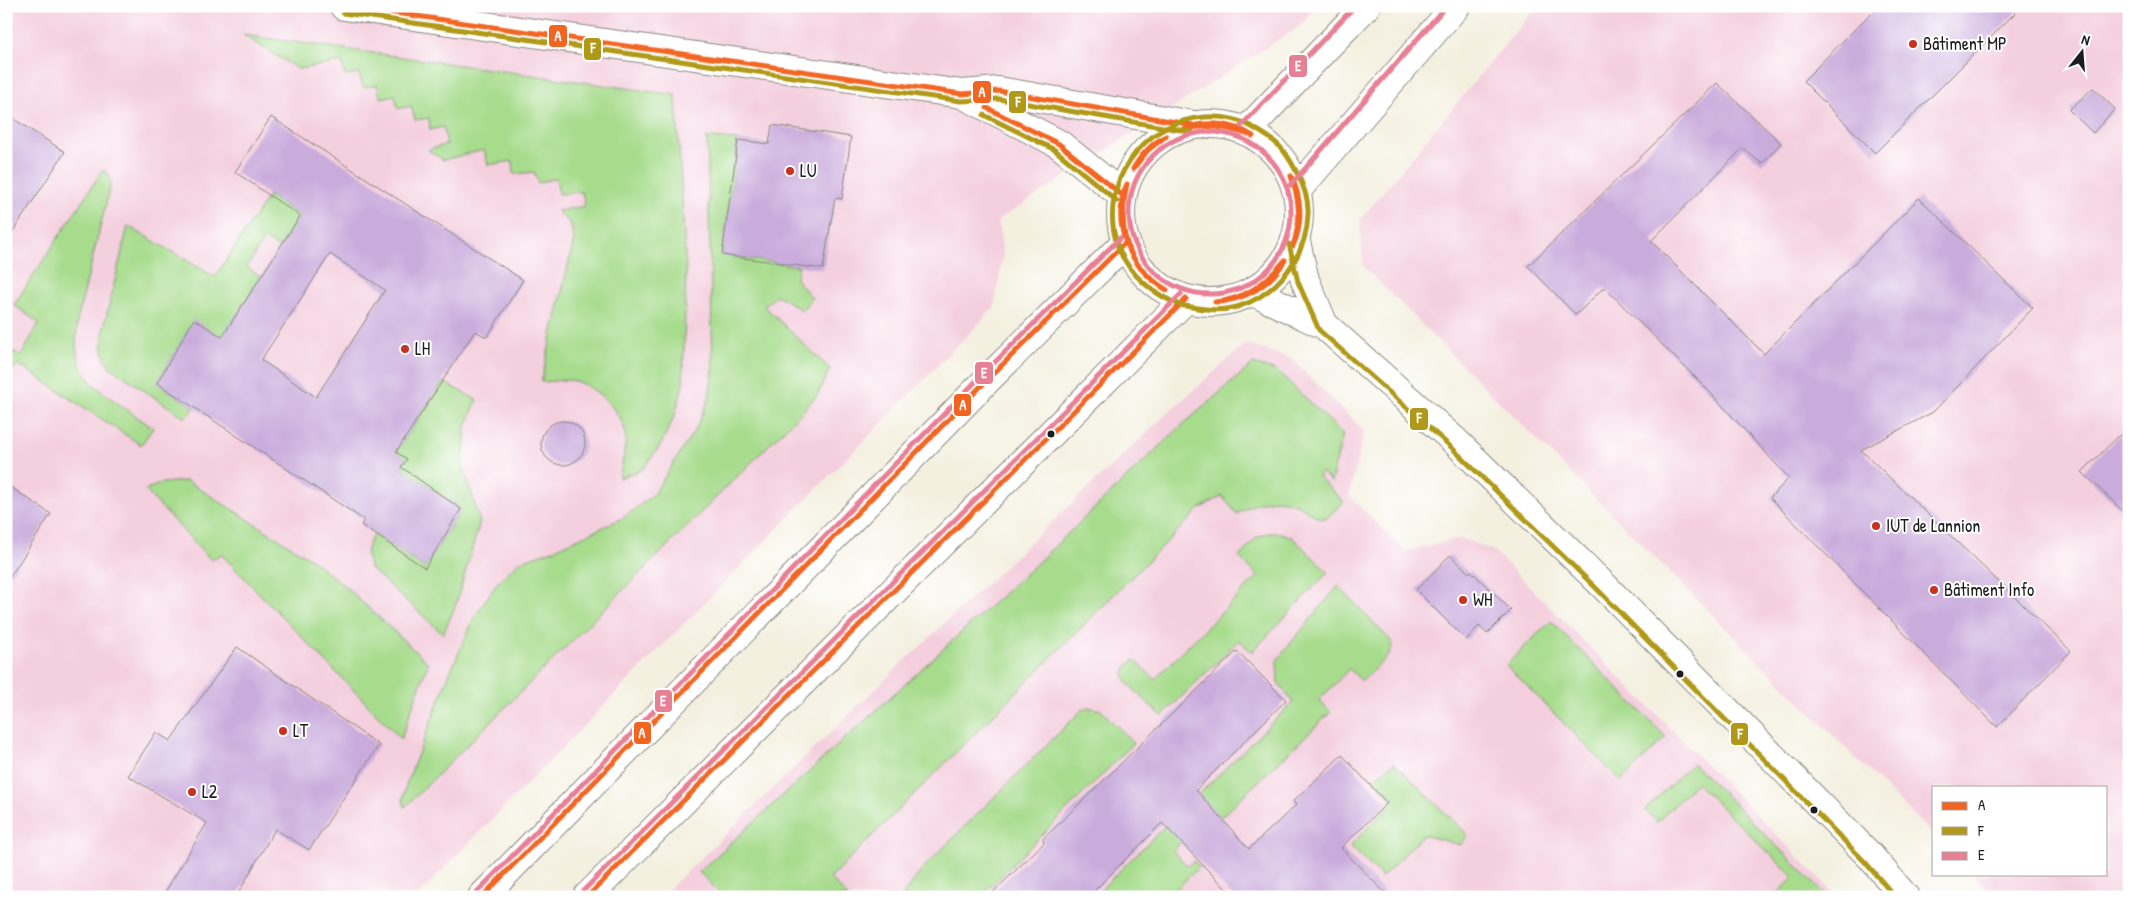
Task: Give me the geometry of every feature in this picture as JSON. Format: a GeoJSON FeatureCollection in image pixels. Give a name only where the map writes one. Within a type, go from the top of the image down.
{"type":"FeatureCollection","features":[{"type":"Feature","properties":{"kind":"main road"},"geometry":{"type":"LineString","coordinates":[[344,6],[962,94],[999,91],[1193,125],[1220,124],[1246,131],[1278,154],[1297,190],[1300,216],[1296,242],[1279,271],[1253,292],[1237,299],[1220,302],[1186,299],[1160,287],[1139,268],[1125,243],[1121,219],[1122,195],[1131,170],[1147,149],[1168,134],[1193,125]]}},
{"type":"Feature","properties":{"kind":"main road"},"geometry":{"type":"LineString","coordinates":[[1246,131],[1366,6]]}},
{"type":"Feature","properties":{"kind":"main road"},"geometry":{"type":"LineString","coordinates":[[1297,190],[1456,6]]}},
{"type":"Feature","properties":{"kind":"main road"},"geometry":{"type":"LineString","coordinates":[[962,94],[995,113],[1059,144],[1122,195]]}},
{"type":"Feature","properties":{"kind":"main road"},"geometry":{"type":"LineString","coordinates":[[1296,242],[1305,280],[1324,325]]}},
{"type":"Feature","properties":{"kind":"main road"},"geometry":{"type":"LineString","coordinates":[[482,897],[986,381],[1125,243]]}},
{"type":"Feature","properties":{"kind":"main road"},"geometry":{"type":"LineString","coordinates":[[1253,292],[1324,325],[1456,442],[1602,584],[1872,857],[1904,897]]}},
{"type":"Feature","properties":{"kind":"main road"},"geometry":{"type":"LineString","coordinates":[[587,897],[1186,299]]}},
{"type":"Feature","properties":{"kind":"shaded area"},"geometry":{"type":"Polygon","coordinates":[[[6,6],[1316,6],[1300,26],[998,220],[1003,254],[994,308],[416,897],[6,897],[6,6]]]}},
{"type":"Feature","properties":{"kind":"shaded area","name":"IUT de Lannion"},"geometry":{"type":"Polygon","coordinates":[[[1537,6],[2129,6],[2129,897],[1994,897],[1974,876],[2108,876],[2108,786],[1932,786],[1932,834],[1363,266],[1360,220],[1537,6]]]}},
{"type":"Feature","properties":{"kind":"shaded area"},"geometry":{"type":"Polygon","coordinates":[[[1246,344],[1290,358],[1364,431],[1349,496],[1406,552],[1460,538],[1494,551],[1838,897],[661,897],[895,670],[1171,410],[1246,344]]]}},
{"type":"Feature","properties":{"kind":"green space"},"geometry":{"type":"Polygon","coordinates":[[[243,35],[676,95],[686,271],[683,385],[675,415],[660,446],[643,469],[619,478],[625,449],[625,432],[623,423],[604,398],[586,385],[577,382],[568,380],[541,382],[574,240],[571,224],[557,211],[585,206],[582,192],[559,194],[556,178],[538,183],[534,172],[514,174],[513,161],[488,165],[484,150],[443,160],[428,150],[447,144],[443,127],[430,130],[429,118],[415,120],[411,106],[398,109],[395,95],[381,98],[377,85],[363,87],[359,73],[345,76],[342,62],[298,69],[243,35]]]}},
{"type":"Feature","properties":{"kind":"green space"},"geometry":{"type":"Polygon","coordinates":[[[707,138],[738,140],[722,255],[799,266],[796,279],[812,298],[802,310],[777,295],[764,306],[830,369],[818,394],[799,415],[405,807],[403,800],[406,785],[449,675],[475,616],[498,582],[519,562],[555,549],[623,518],[653,495],[696,428],[709,399],[713,370],[707,138]]]}},
{"type":"Feature","properties":{"kind":"green space"},"geometry":{"type":"Polygon","coordinates":[[[102,171],[109,175],[111,183],[77,321],[76,348],[80,365],[90,381],[153,428],[141,445],[18,364],[6,378],[6,346],[21,356],[39,323],[14,305],[102,171]]]}},
{"type":"Feature","properties":{"kind":"green space"},"geometry":{"type":"Polygon","coordinates":[[[269,195],[300,216],[279,248],[264,239],[247,267],[261,277],[222,337],[194,320],[157,383],[195,408],[185,418],[110,367],[105,359],[102,344],[104,326],[128,226],[215,277],[269,195]]]}},
{"type":"Feature","properties":{"kind":"green space"},"geometry":{"type":"Polygon","coordinates":[[[1253,364],[1277,371],[1343,434],[1331,482],[1322,472],[1318,477],[1344,502],[1327,518],[1315,516],[1300,506],[1275,500],[1259,503],[1237,514],[1222,496],[1201,508],[830,878],[848,897],[770,897],[764,892],[758,897],[724,897],[699,872],[1034,566],[1180,427],[1253,364]]]}},
{"type":"Feature","properties":{"kind":"green space"},"geometry":{"type":"Polygon","coordinates":[[[443,382],[477,400],[466,426],[463,465],[480,522],[455,607],[443,634],[370,568],[367,555],[369,543],[374,534],[425,568],[461,509],[401,467],[406,459],[396,452],[443,382]]]}},
{"type":"Feature","properties":{"kind":"green space"},"geometry":{"type":"Polygon","coordinates":[[[187,481],[314,561],[348,589],[428,663],[401,739],[221,554],[211,560],[145,490],[162,483],[187,481]]]}},
{"type":"Feature","properties":{"kind":"green space"},"geometry":{"type":"Polygon","coordinates":[[[1268,533],[1281,533],[1292,537],[1328,572],[1252,652],[1239,640],[1162,716],[1128,684],[1124,674],[1127,666],[1135,660],[1155,679],[1258,576],[1239,557],[1256,538],[1268,533]]]}},
{"type":"Feature","properties":{"kind":"green space"},"geometry":{"type":"Polygon","coordinates":[[[1338,586],[1393,643],[1389,655],[1362,681],[1349,669],[1319,700],[1331,712],[1223,815],[1216,819],[1195,798],[1293,702],[1278,682],[1277,660],[1338,586]]]}},
{"type":"Feature","properties":{"kind":"green space"},"geometry":{"type":"Polygon","coordinates":[[[1551,621],[1666,737],[1621,781],[1506,665],[1551,621]]]}},
{"type":"Feature","properties":{"kind":"green space"},"geometry":{"type":"Polygon","coordinates":[[[1088,707],[1101,710],[1134,743],[980,897],[901,897],[926,865],[1082,710],[1088,707]]]}},
{"type":"Feature","properties":{"kind":"green space"},"geometry":{"type":"Polygon","coordinates":[[[1394,763],[1468,835],[1461,845],[1423,835],[1382,877],[1350,846],[1394,801],[1373,779],[1394,763]]]}},
{"type":"Feature","properties":{"kind":"green space"},"geometry":{"type":"Polygon","coordinates":[[[1693,763],[1828,897],[1774,897],[1794,877],[1696,783],[1657,822],[1645,810],[1693,763]]]}},
{"type":"Feature","properties":{"kind":"green space"},"geometry":{"type":"Polygon","coordinates":[[[1174,817],[1190,832],[1173,851],[1188,866],[1194,861],[1199,867],[1169,897],[1093,897],[1174,817]]]}},
{"type":"Feature","properties":{"kind":"building","name":"Bâtiment MP"},"geometry":{"type":"Polygon","coordinates":[[[1878,6],[2022,6],[1875,153],[1803,81],[1878,6]]]}},
{"type":"Feature","properties":{"kind":"building"},"geometry":{"type":"Polygon","coordinates":[[[1717,83],[1781,143],[1762,164],[1743,148],[1651,241],[1764,354],[1919,198],[2033,308],[1933,412],[1861,450],[2071,651],[1997,727],[1770,498],[1789,478],[1704,386],[1604,287],[1576,315],[1528,266],[1717,83]]]}},
{"type":"Feature","properties":{"kind":"building"},"geometry":{"type":"Polygon","coordinates":[[[2093,88],[2115,109],[2093,133],[2069,110],[2093,88]]]}},
{"type":"Feature","properties":{"kind":"building"},"geometry":{"type":"Polygon","coordinates":[[[6,114],[65,152],[6,242],[6,114]]]}},
{"type":"Feature","properties":{"kind":"building","name":"LH"},"geometry":{"type":"Polygon","coordinates":[[[271,117],[523,280],[487,337],[475,331],[396,452],[407,459],[401,467],[461,509],[425,568],[361,525],[364,520],[157,383],[194,319],[222,337],[300,216],[235,172],[271,117]],[[330,254],[261,360],[316,397],[385,290],[330,254]]]}},
{"type":"Feature","properties":{"kind":"building","name":"LU"},"geometry":{"type":"Polygon","coordinates":[[[772,125],[851,137],[842,199],[835,198],[823,269],[722,255],[738,140],[769,144],[772,125]]]}},
{"type":"Feature","properties":{"kind":"building"},"geometry":{"type":"Polygon","coordinates":[[[559,421],[567,421],[579,427],[585,443],[579,459],[567,465],[559,465],[547,459],[541,447],[541,439],[547,427],[559,421]]]}},
{"type":"Feature","properties":{"kind":"building"},"geometry":{"type":"Polygon","coordinates":[[[2129,426],[2129,517],[2082,472],[2129,426]]]}},
{"type":"Feature","properties":{"kind":"building"},"geometry":{"type":"Polygon","coordinates":[[[6,484],[51,514],[6,583],[6,484]]]}},
{"type":"Feature","properties":{"kind":"building","name":"WH"},"geometry":{"type":"Polygon","coordinates":[[[1450,555],[1469,573],[1471,571],[1511,610],[1487,634],[1479,626],[1466,640],[1416,590],[1450,555]]]}},
{"type":"Feature","properties":{"kind":"building"},"geometry":{"type":"Polygon","coordinates":[[[237,647],[379,745],[309,850],[275,829],[236,897],[162,897],[207,823],[128,776],[156,732],[170,741],[237,647]]]}},
{"type":"Feature","properties":{"kind":"building"},"geometry":{"type":"Polygon","coordinates":[[[1237,651],[1286,700],[1196,790],[1249,849],[1296,805],[1293,801],[1342,755],[1387,803],[1341,848],[1389,897],[1234,897],[1162,823],[1088,897],[988,897],[1044,843],[1043,839],[1237,651]]]}},
{"type":"Feature","properties":{"kind":"transit line","name":"A"},"geometry":{"type":"LineString","coordinates":[[346,6],[962,94],[999,91],[1193,125]]}},
{"type":"Feature","properties":{"kind":"transit line","name":"E"},"geometry":{"type":"LineString","coordinates":[[1241,126],[1355,6]]}},
{"type":"Feature","properties":{"kind":"transit line","name":"E"},"geometry":{"type":"LineString","coordinates":[[1291,185],[1446,6]]}},
{"type":"Feature","properties":{"kind":"transit line","name":"F"},"geometry":{"type":"LineString","coordinates":[[343,13],[961,101],[999,99],[1192,132]]}},
{"type":"Feature","properties":{"kind":"transit line","name":"A"},"geometry":{"type":"LineString","coordinates":[[987,108],[1059,144],[1122,195]]}},
{"type":"Feature","properties":{"kind":"transit line","name":"F"},"geometry":{"type":"LineString","coordinates":[[984,115],[1055,150],[1117,201]]}},
{"type":"Feature","properties":{"kind":"transit line","name":"F"},"geometry":{"type":"LineString","coordinates":[[1183,306],[1153,290],[1129,267],[1118,247],[1113,224],[1113,202],[1119,180],[1130,161],[1144,144],[1162,130],[1182,121],[1205,117],[1223,117],[1246,124],[1267,136],[1287,156],[1301,181],[1306,197],[1308,208],[1306,230],[1296,259],[1277,283],[1265,293],[1230,309],[1211,310],[1185,306]]}},
{"type":"Feature","properties":{"kind":"transit line","name":"A"},"geometry":{"type":"LineString","coordinates":[[1184,129],[1202,124],[1220,124],[1237,128],[1253,136]]}},
{"type":"Feature","properties":{"kind":"transit line","name":"A"},"geometry":{"type":"LineString","coordinates":[[1184,129],[1219,127],[1253,136]]}},
{"type":"Feature","properties":{"kind":"transit line","name":"E"},"geometry":{"type":"LineString","coordinates":[[1210,132],[1241,138],[1261,150],[1273,162],[1285,182],[1291,213],[1285,244],[1273,264],[1261,276],[1241,288],[1210,294],[1179,288],[1159,276],[1147,264],[1135,244],[1129,213],[1135,182],[1147,162],[1159,150],[1179,138],[1210,132]]}},
{"type":"Feature","properties":{"kind":"transit line","name":"A"},"geometry":{"type":"LineString","coordinates":[[1133,169],[1147,150],[1166,136]]}},
{"type":"Feature","properties":{"kind":"transit line","name":"A"},"geometry":{"type":"LineString","coordinates":[[1133,169],[1148,150],[1166,136]]}},
{"type":"Feature","properties":{"kind":"transit line","name":"A"},"geometry":{"type":"LineString","coordinates":[[1291,176],[1295,184],[1300,211],[1300,220],[1293,246]]}},
{"type":"Feature","properties":{"kind":"transit line","name":"A"},"geometry":{"type":"LineString","coordinates":[[1291,176],[1298,202],[1297,228],[1293,246]]}},
{"type":"Feature","properties":{"kind":"transit line","name":"A"},"geometry":{"type":"LineString","coordinates":[[1127,184],[1123,217],[1128,245],[1133,257],[1142,269],[1167,290]]}},
{"type":"Feature","properties":{"kind":"transit line","name":"A"},"geometry":{"type":"LineString","coordinates":[[1127,184],[1122,199],[1121,215],[1122,230],[1127,244],[1143,270],[1167,290]]}},
{"type":"Feature","properties":{"kind":"transit line","name":"E"},"geometry":{"type":"LineString","coordinates":[[477,892],[981,376],[1120,238]]}},
{"type":"Feature","properties":{"kind":"transit line","name":"A"},"geometry":{"type":"LineString","coordinates":[[482,897],[986,381],[1125,243]]}},
{"type":"Feature","properties":{"kind":"transit line","name":"F"},"geometry":{"type":"LineString","coordinates":[[1289,244],[1298,282],[1319,330],[1451,447],[1597,589],[1865,862],[1895,897]]}},
{"type":"Feature","properties":{"kind":"transit line","name":"A"},"geometry":{"type":"LineString","coordinates":[[1215,302],[1236,297],[1263,283],[1285,260]]}},
{"type":"Feature","properties":{"kind":"transit line","name":"A"},"geometry":{"type":"LineString","coordinates":[[1215,302],[1236,299],[1256,290],[1272,277],[1285,260]]}},
{"type":"Feature","properties":{"kind":"transit line","name":"E"},"geometry":{"type":"LineString","coordinates":[[582,892],[1181,294]]}},
{"type":"Feature","properties":{"kind":"transit line","name":"A"},"geometry":{"type":"LineString","coordinates":[[587,897],[1186,299]]}},
{"type":"Feature","properties":{"kind":"place","name":"Bâtiment MP"},"geometry":{"type":"Point","coordinates":[1913,44]}},
{"type":"Feature","properties":{"kind":"place","name":"LU"},"geometry":{"type":"Point","coordinates":[790,171]}},
{"type":"Feature","properties":{"kind":"place","name":"LH"},"geometry":{"type":"Point","coordinates":[405,349]}},
{"type":"Feature","properties":{"kind":"place","name":"IUT de Lannion"},"geometry":{"type":"Point","coordinates":[1876,526]}},
{"type":"Feature","properties":{"kind":"place","name":"Bâtiment Info"},"geometry":{"type":"Point","coordinates":[1934,590]}},
{"type":"Feature","properties":{"kind":"place","name":"WH"},"geometry":{"type":"Point","coordinates":[1463,600]}},
{"type":"Feature","properties":{"kind":"place","name":"LT"},"geometry":{"type":"Point","coordinates":[283,731]}},
{"type":"Feature","properties":{"kind":"place","name":"L2"},"geometry":{"type":"Point","coordinates":[192,792]}}]}
